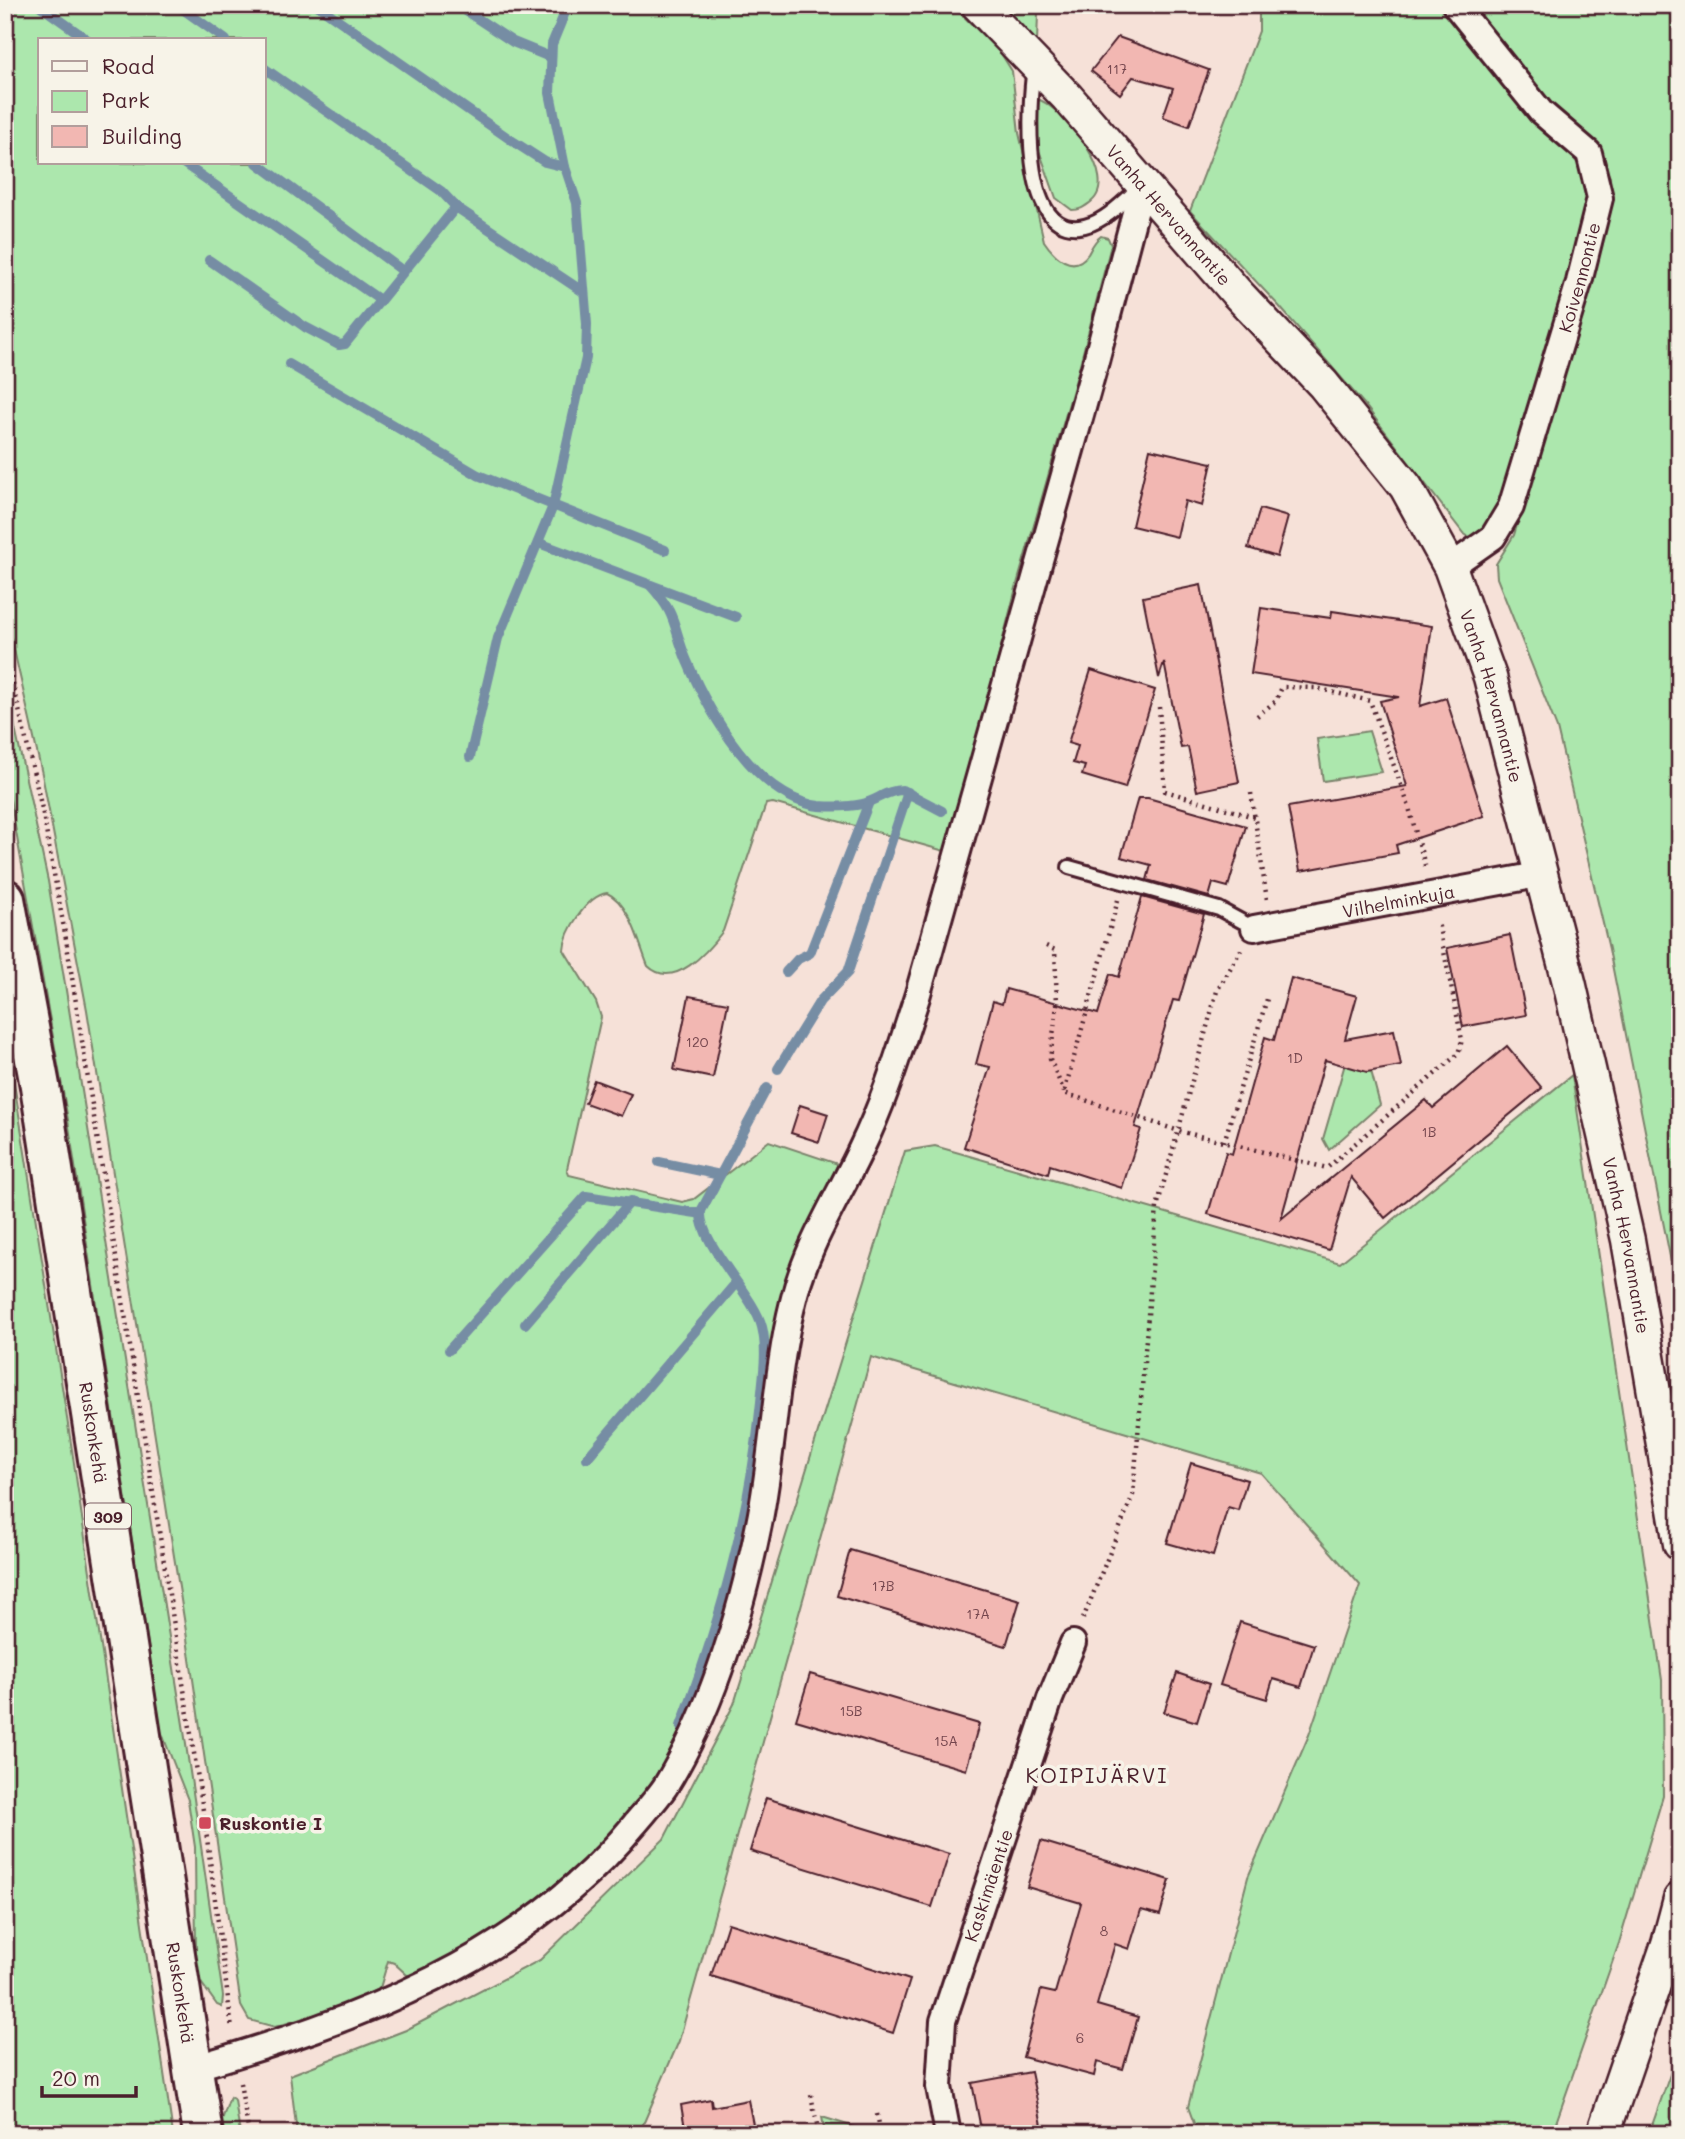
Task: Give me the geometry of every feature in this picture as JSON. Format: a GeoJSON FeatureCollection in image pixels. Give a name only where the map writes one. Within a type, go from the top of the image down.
{"type":"FeatureCollection","features":[{"type":"Feature","properties":{"kind":"main road","name":"Ruskonkehä"},"geometry":{"type":"LineString","coordinates":[[5,899],[40,1086],[203,2134]]}},
{"type":"Feature","properties":{"kind":"street","name":"Vanha Hervannantie"},"geometry":{"type":"LineString","coordinates":[[978,5],[1035,63],[1142,186],[1323,384],[1406,487],[1450,567],[1490,677],[1543,874],[1628,1240],[1680,1544]]}},
{"type":"Feature","properties":{"kind":"street","name":"Koivennontie"},"geometry":{"type":"LineString","coordinates":[[1450,567],[1493,537],[1511,508],[1579,282],[1600,198],[1589,153],[1541,112],[1455,5]]}},
{"type":"Feature","properties":{"kind":"street"},"geometry":{"type":"LineString","coordinates":[[193,2068],[235,2056],[401,1997],[479,1955],[553,1906],[611,1853],[664,1788],[698,1722],[727,1647],[759,1524],[795,1292],[805,1259],[861,1149],[888,1088],[913,1010],[1091,379],[1142,186]]}},
{"type":"Feature","properties":{"kind":"street","name":"Vilhelminkuja"},"geometry":{"type":"LineString","coordinates":[[1262,926],[1543,874]]}},
{"type":"Feature","properties":{"kind":"street","name":"Kaskimäentie"},"geometry":{"type":"LineString","coordinates":[[948,2134],[939,2087],[943,2021],[1050,1699],[1073,1643]]}},
{"type":"Feature","properties":{"kind":"street"},"geometry":{"type":"LineString","coordinates":[[1603,2134],[1668,1944],[1680,1899]]}},
{"type":"Feature","properties":{"kind":"lane"},"geometry":{"type":"LineString","coordinates":[[1035,63],[1029,96],[1029,142],[1035,181],[1045,206],[1056,219],[1069,227],[1080,228],[1097,222],[1142,186]]}},
{"type":"Feature","properties":{"kind":"lane"},"geometry":{"type":"LineString","coordinates":[[1069,867],[1219,909],[1262,926]]}},
{"type":"Feature","properties":{"kind":"path"},"geometry":{"type":"LineString","coordinates":[[5,649],[42,809],[68,953],[205,1823],[235,2056],[249,2134]]}},
{"type":"Feature","properties":{"kind":"path"},"geometry":{"type":"LineString","coordinates":[[1046,946],[1055,950],[1057,1005],[1050,1059],[1064,1093],[1179,1131],[1327,1168],[1458,1054],[1462,1040],[1433,894],[1408,804],[1370,701],[1316,688],[1282,687],[1276,701],[1257,716]]}},
{"type":"Feature","properties":{"kind":"path"},"geometry":{"type":"LineString","coordinates":[[1159,707],[1165,791],[1254,817]]}},
{"type":"Feature","properties":{"kind":"path"},"geometry":{"type":"LineString","coordinates":[[1073,1643],[1133,1495],[1153,1229],[1217,992],[1262,926],[1251,793]]}},
{"type":"Feature","properties":{"kind":"path"},"geometry":{"type":"LineString","coordinates":[[1064,1093],[1123,883]]}},
{"type":"Feature","properties":{"kind":"path"},"geometry":{"type":"LineString","coordinates":[[1224,1142],[1267,999]]}},
{"type":"Feature","properties":{"kind":"path"},"geometry":{"type":"LineString","coordinates":[[811,2095],[819,2134]]}},
{"type":"Feature","properties":{"kind":"path"},"geometry":{"type":"LineString","coordinates":[[877,2114],[881,2134]]}},
{"type":"Feature","properties":{"kind":"green space"},"geometry":{"type":"Polygon","coordinates":[[[5,5],[952,5],[1000,52],[1012,71],[1019,133],[1044,241],[1058,257],[1070,263],[1082,260],[1101,236],[1108,238],[1111,245],[1078,372],[1017,584],[948,852],[773,803],[766,804],[723,931],[690,965],[669,974],[648,966],[628,915],[615,898],[607,893],[592,900],[585,907],[565,942],[564,950],[596,1002],[601,1017],[567,1169],[569,1175],[682,1202],[694,1199],[769,1141],[838,1164],[801,1246],[730,1576],[691,1705],[678,1736],[649,1786],[622,1820],[559,1881],[487,1933],[415,1975],[407,1975],[388,1961],[380,1988],[346,2005],[275,2027],[249,2020],[241,2006],[185,1625],[87,1010],[42,774],[5,610],[5,5]]]}},
{"type":"Feature","properties":{"kind":"green space"},"geometry":{"type":"Polygon","coordinates":[[[999,5],[1035,7],[1038,13],[1037,43],[999,5]]]}},
{"type":"Feature","properties":{"kind":"green space"},"geometry":{"type":"Polygon","coordinates":[[[1259,5],[1448,5],[1580,166],[1588,195],[1585,225],[1506,494],[1480,536],[1469,537],[1463,533],[1364,404],[1279,306],[1190,211],[1259,31],[1259,5]]]}},
{"type":"Feature","properties":{"kind":"green space"},"geometry":{"type":"Polygon","coordinates":[[[1466,5],[1680,5],[1680,1307],[1609,949],[1557,728],[1497,578],[1496,564],[1514,535],[1611,210],[1610,177],[1596,150],[1547,102],[1466,5]]]}},
{"type":"Feature","properties":{"kind":"green space"},"geometry":{"type":"Polygon","coordinates":[[[1040,100],[1063,117],[1095,162],[1099,177],[1098,191],[1091,202],[1080,209],[1072,210],[1056,198],[1034,136],[1035,101],[1040,100]]]}},
{"type":"Feature","properties":{"kind":"green space"},"geometry":{"type":"Polygon","coordinates":[[[5,682],[48,881],[65,984],[184,1731],[223,1996],[222,2007],[217,2005],[200,1981],[196,1957],[195,1847],[188,1800],[161,1731],[68,1120],[5,771],[5,682]]]}},
{"type":"Feature","properties":{"kind":"green space"},"geometry":{"type":"Polygon","coordinates":[[[1369,731],[1382,772],[1323,781],[1317,739],[1369,731]]]}},
{"type":"Feature","properties":{"kind":"green space"},"geometry":{"type":"Polygon","coordinates":[[[5,1026],[72,1450],[173,2134],[5,2134],[5,1026]]]}},
{"type":"Feature","properties":{"kind":"green space"},"geometry":{"type":"Polygon","coordinates":[[[1352,1040],[1364,1044],[1380,1105],[1329,1150],[1323,1139],[1352,1040]]]}},
{"type":"Feature","properties":{"kind":"green space"},"geometry":{"type":"Polygon","coordinates":[[[1572,1075],[1662,1680],[1663,1796],[1619,1943],[1552,2134],[1198,2134],[1188,2107],[1248,1877],[1309,1735],[1360,1585],[1261,1473],[871,1357],[679,2041],[639,2134],[297,2134],[290,2075],[406,2030],[540,1960],[664,1839],[734,1704],[905,1151],[935,1146],[1340,1263],[1572,1075]]]}},
{"type":"Feature","properties":{"kind":"green space"},"geometry":{"type":"Polygon","coordinates":[[[1680,2046],[1680,2134],[1649,2134],[1680,2046]]]}},
{"type":"Feature","properties":{"kind":"green space"},"geometry":{"type":"Polygon","coordinates":[[[230,2097],[235,2100],[240,2134],[222,2134],[222,2120],[230,2097]]]}},
{"type":"Feature","properties":{"kind":"green space"},"geometry":{"type":"Polygon","coordinates":[[[822,2117],[864,2130],[864,2134],[825,2134],[822,2117]]]}},
{"type":"Feature","properties":{"kind":"building"},"geometry":{"type":"Polygon","coordinates":[[[1118,37],[1209,70],[1189,126],[1163,117],[1173,88],[1133,77],[1120,94],[1091,71],[1118,37]]]}},
{"type":"Feature","properties":{"kind":"building"},"geometry":{"type":"Polygon","coordinates":[[[1150,449],[1212,463],[1202,506],[1185,501],[1177,537],[1132,526],[1150,449]]]}},
{"type":"Feature","properties":{"kind":"building"},"geometry":{"type":"Polygon","coordinates":[[[1260,509],[1288,517],[1277,557],[1248,548],[1260,509]]]}},
{"type":"Feature","properties":{"kind":"building"},"geometry":{"type":"Polygon","coordinates":[[[1201,585],[1239,782],[1197,791],[1188,747],[1181,748],[1164,662],[1159,678],[1143,597],[1201,585]]]}},
{"type":"Feature","properties":{"kind":"building"},"geometry":{"type":"Polygon","coordinates":[[[1261,608],[1331,618],[1332,611],[1432,626],[1420,706],[1446,698],[1484,816],[1396,845],[1398,853],[1300,871],[1288,807],[1407,786],[1380,701],[1399,697],[1251,674],[1261,608]]]}},
{"type":"Feature","properties":{"kind":"building"},"geometry":{"type":"Polygon","coordinates":[[[1091,670],[1155,690],[1125,788],[1082,775],[1085,766],[1073,763],[1078,746],[1068,743],[1091,670]]]}},
{"type":"Feature","properties":{"kind":"building"},"geometry":{"type":"Polygon","coordinates":[[[1138,798],[1148,798],[1246,826],[1228,887],[1213,883],[1209,897],[1147,880],[1151,865],[1121,857],[1138,798]]]}},
{"type":"Feature","properties":{"kind":"building"},"geometry":{"type":"Polygon","coordinates":[[[1142,897],[1204,914],[1179,1001],[1173,1000],[1135,1127],[1141,1129],[1122,1188],[1050,1165],[1048,1174],[964,1147],[990,1067],[976,1064],[993,1001],[1002,1004],[1006,989],[1098,1014],[1110,974],[1119,977],[1142,897]]]}},
{"type":"Feature","properties":{"kind":"building"},"geometry":{"type":"Polygon","coordinates":[[[1510,935],[1526,1015],[1463,1027],[1447,948],[1510,935]]]}},
{"type":"Feature","properties":{"kind":"building"},"geometry":{"type":"Polygon","coordinates":[[[1291,978],[1357,996],[1345,1039],[1394,1030],[1401,1066],[1367,1072],[1325,1060],[1281,1219],[1426,1100],[1433,1108],[1507,1046],[1542,1088],[1385,1218],[1351,1177],[1329,1250],[1208,1214],[1226,1152],[1232,1154],[1265,1037],[1274,1040],[1291,978]]]}},
{"type":"Feature","properties":{"kind":"building"},"geometry":{"type":"Polygon","coordinates":[[[689,996],[728,1003],[713,1078],[674,1070],[689,996]]]}},
{"type":"Feature","properties":{"kind":"building"},"geometry":{"type":"Polygon","coordinates":[[[594,1080],[631,1094],[621,1116],[585,1103],[594,1080]]]}},
{"type":"Feature","properties":{"kind":"building"},"geometry":{"type":"Polygon","coordinates":[[[800,1105],[828,1114],[819,1142],[791,1133],[800,1105]]]}},
{"type":"Feature","properties":{"kind":"building"},"geometry":{"type":"Polygon","coordinates":[[[1191,1463],[1247,1480],[1238,1510],[1228,1507],[1213,1556],[1167,1543],[1191,1463]]]}},
{"type":"Feature","properties":{"kind":"building"},"geometry":{"type":"Polygon","coordinates":[[[850,1550],[1020,1600],[1006,1646],[837,1596],[850,1550]]]}},
{"type":"Feature","properties":{"kind":"building"},"geometry":{"type":"Polygon","coordinates":[[[1240,1622],[1314,1645],[1301,1687],[1273,1679],[1267,1699],[1220,1685],[1240,1622]]]}},
{"type":"Feature","properties":{"kind":"building"},"geometry":{"type":"Polygon","coordinates":[[[1177,1673],[1209,1684],[1197,1722],[1164,1712],[1177,1673]]]}},
{"type":"Feature","properties":{"kind":"building"},"geometry":{"type":"Polygon","coordinates":[[[810,1674],[979,1724],[966,1770],[796,1720],[810,1674]]]}},
{"type":"Feature","properties":{"kind":"building"},"geometry":{"type":"Polygon","coordinates":[[[766,1798],[949,1854],[932,1907],[750,1851],[766,1798]]]}},
{"type":"Feature","properties":{"kind":"building"},"geometry":{"type":"Polygon","coordinates":[[[1041,1841],[1170,1880],[1160,1915],[1141,1910],[1129,1949],[1115,1944],[1097,2005],[1138,2017],[1123,2069],[1097,2062],[1094,2076],[1023,2057],[1041,1990],[1055,1993],[1081,1903],[1027,1887],[1041,1841]]]}},
{"type":"Feature","properties":{"kind":"building"},"geometry":{"type":"Polygon","coordinates":[[[728,1923],[910,1980],[893,2033],[711,1976],[728,1923]]]}},
{"type":"Feature","properties":{"kind":"building"},"geometry":{"type":"Polygon","coordinates":[[[1031,2072],[1042,2125],[982,2134],[972,2083],[1031,2072]]]}},
{"type":"Feature","properties":{"kind":"building"},"geometry":{"type":"Polygon","coordinates":[[[711,2099],[712,2107],[748,2100],[755,2134],[686,2134],[681,2105],[711,2099]]]}},
{"type":"Feature","properties":{"kind":"waterway"},"geometry":{"type":"LineString","coordinates":[[39,5],[85,38]]}},
{"type":"Feature","properties":{"kind":"waterway"},"geometry":{"type":"LineString","coordinates":[[177,5],[223,38]]}},
{"type":"Feature","properties":{"kind":"waterway"},"geometry":{"type":"LineString","coordinates":[[317,5],[514,142],[545,162],[565,167]]}},
{"type":"Feature","properties":{"kind":"waterway"},"geometry":{"type":"LineString","coordinates":[[457,5],[513,42],[550,57]]}},
{"type":"Feature","properties":{"kind":"waterway"},"geometry":{"type":"LineString","coordinates":[[470,757],[498,638],[553,506],[586,358],[587,324],[577,203],[565,167],[550,93],[552,44],[568,5]]}},
{"type":"Feature","properties":{"kind":"waterway"},"geometry":{"type":"LineString","coordinates":[[266,69],[441,191],[456,207]]}},
{"type":"Feature","properties":{"kind":"waterway"},"geometry":{"type":"LineString","coordinates":[[184,164],[380,300]]}},
{"type":"Feature","properties":{"kind":"waterway"},"geometry":{"type":"LineString","coordinates":[[258,164],[403,271]]}},
{"type":"Feature","properties":{"kind":"waterway"},"geometry":{"type":"LineString","coordinates":[[209,260],[305,327],[339,345],[345,344],[456,207],[582,291]]}},
{"type":"Feature","properties":{"kind":"waterway"},"geometry":{"type":"LineString","coordinates":[[289,364],[478,475],[665,550]]}},
{"type":"Feature","properties":{"kind":"waterway"},"geometry":{"type":"LineString","coordinates":[[539,543],[736,617]]}},
{"type":"Feature","properties":{"kind":"waterway"},"geometry":{"type":"LineString","coordinates":[[650,585],[666,605],[696,682],[722,728],[738,750],[775,787],[796,800],[830,807],[862,804],[902,790],[942,811]]}},
{"type":"Feature","properties":{"kind":"waterway"},"geometry":{"type":"LineString","coordinates":[[778,1069],[820,1001],[848,972],[908,792]]}},
{"type":"Feature","properties":{"kind":"waterway"},"geometry":{"type":"LineString","coordinates":[[786,972],[798,959],[810,953],[869,802]]}},
{"type":"Feature","properties":{"kind":"waterway"},"geometry":{"type":"LineString","coordinates":[[449,1350],[586,1196],[696,1213],[701,1211],[767,1088]]}},
{"type":"Feature","properties":{"kind":"waterway"},"geometry":{"type":"LineString","coordinates":[[659,1162],[720,1175]]}},
{"type":"Feature","properties":{"kind":"waterway"},"geometry":{"type":"LineString","coordinates":[[525,1324],[631,1201]]}},
{"type":"Feature","properties":{"kind":"waterway"},"geometry":{"type":"LineString","coordinates":[[681,1726],[709,1647],[742,1525],[756,1443],[765,1345],[757,1314],[708,1238],[702,1224],[701,1211]]}},
{"type":"Feature","properties":{"kind":"waterway"},"geometry":{"type":"LineString","coordinates":[[587,1458],[736,1283]]}},
{"type":"Feature","properties":{"kind":"place","name":"Ruskontie I"},"geometry":{"type":"Point","coordinates":[205,1823]}},
{"type":"Feature","properties":{"kind":"district","name":"KOIPIJÄRVI"},"geometry":{"type":"Point","coordinates":[1097,1774]}}]}
